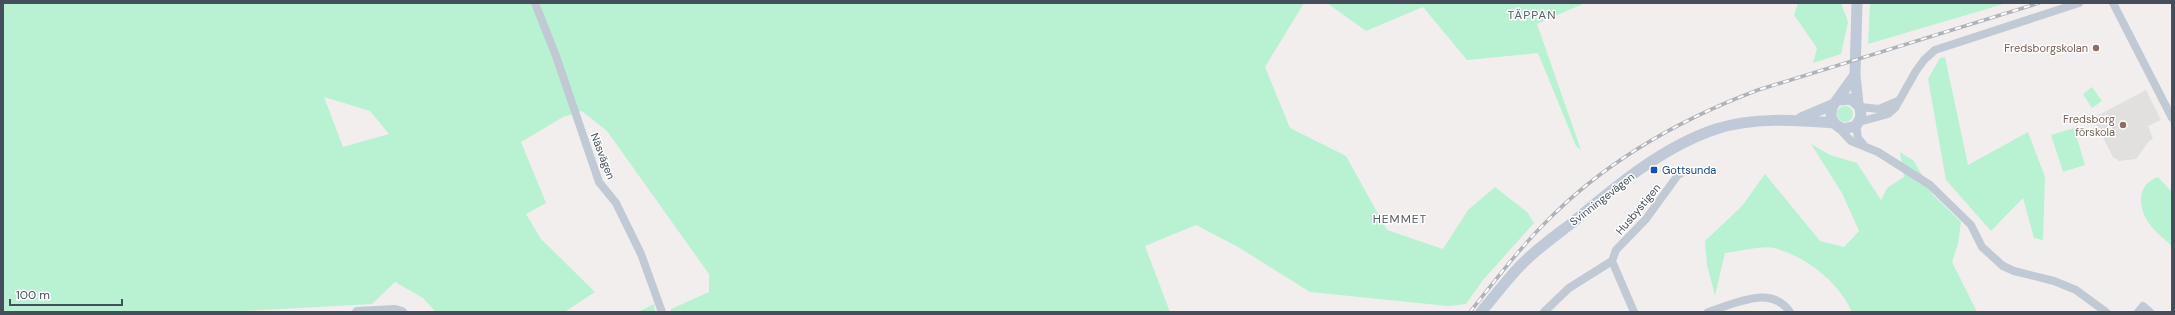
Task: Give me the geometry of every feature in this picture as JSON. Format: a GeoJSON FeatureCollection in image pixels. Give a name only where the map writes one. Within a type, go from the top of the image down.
{"type":"FeatureCollection","features":[{"type":"Feature","properties":{"kind":"main road"},"geometry":{"type":"LineString","coordinates":[[1857,3],[1855,76],[1861,115]]}},
{"type":"Feature","properties":{"kind":"main road","name":"Svinningevägen"},"geometry":{"type":"LineString","coordinates":[[1795,120],[1815,114],[1836,102],[1855,76]]}},
{"type":"Feature","properties":{"kind":"main road"},"geometry":{"type":"LineString","coordinates":[[1836,125],[1831,114],[1836,102],[1851,99],[1861,115]]}},
{"type":"Feature","properties":{"kind":"main road","name":"Svinningevägen"},"geometry":{"type":"LineString","coordinates":[[1481,312],[1522,264],[1540,247],[1641,168],[1695,138],[1717,129],[1749,122],[1795,120],[1836,125],[1848,129],[1861,115]]}},
{"type":"Feature","properties":{"kind":"street","name":"Näsvägen"},"geometry":{"type":"LineString","coordinates":[[535,3],[556,56],[599,182],[616,203],[635,241],[662,312]]}},
{"type":"Feature","properties":{"kind":"street"},"geometry":{"type":"LineString","coordinates":[[1861,115],[1888,114],[1895,108],[1920,65],[1935,50],[2079,3]]}},
{"type":"Feature","properties":{"kind":"street"},"geometry":{"type":"LineString","coordinates":[[2113,3],[2172,118]]}},
{"type":"Feature","properties":{"kind":"street"},"geometry":{"type":"LineString","coordinates":[[1861,115],[1898,101]]}},
{"type":"Feature","properties":{"kind":"street"},"geometry":{"type":"LineString","coordinates":[[1861,115],[1858,138],[1863,144]]}},
{"type":"Feature","properties":{"kind":"street"},"geometry":{"type":"LineString","coordinates":[[1836,125],[1851,141],[1863,144],[1930,186],[1971,225],[1982,247],[2003,266],[2014,271],[2054,281],[2076,290],[2106,312]]}},
{"type":"Feature","properties":{"kind":"street","name":"Husbystigen"},"geometry":{"type":"LineString","coordinates":[[1544,312],[1569,288],[1612,261],[1616,250],[1646,219],[1678,176],[1683,172]]}},
{"type":"Feature","properties":{"kind":"street"},"geometry":{"type":"LineString","coordinates":[[1612,261],[1634,312]]}},
{"type":"Feature","properties":{"kind":"street"},"geometry":{"type":"LineString","coordinates":[[1708,312],[1762,296],[1780,301],[1790,312]]}},
{"type":"Feature","properties":{"kind":"street"},"geometry":{"type":"LineString","coordinates":[[2138,312],[2143,306],[2150,312]]}},
{"type":"Feature","properties":{"kind":"street"},"geometry":{"type":"LineString","coordinates":[[357,312],[395,310],[402,312]]}},
{"type":"Feature","properties":{"kind":"shaded area","name":"Fredsborg förskola"},"geometry":{"type":"Polygon","coordinates":[[[2146,90],[2161,120],[2148,126],[2153,139],[2149,141],[2136,159],[2119,161],[2113,157],[2093,118],[2146,90]]]}},
{"type":"Feature","properties":{"kind":"green space"},"geometry":{"type":"Polygon","coordinates":[[[3,3],[1304,3],[1265,67],[1290,128],[1346,156],[1387,230],[1443,249],[1468,210],[1495,187],[1527,212],[1534,223],[1483,280],[1466,304],[1448,306],[1310,292],[1238,247],[1196,225],[1145,246],[1170,312],[671,312],[671,309],[709,292],[709,274],[607,131],[582,111],[563,117],[521,142],[546,203],[526,214],[541,239],[595,292],[566,311],[567,312],[436,312],[423,298],[395,282],[372,304],[225,312],[3,312],[3,3]],[[324,97],[343,147],[389,134],[370,111],[324,97]]]}},
{"type":"Feature","properties":{"kind":"green space"},"geometry":{"type":"Polygon","coordinates":[[[1327,3],[1585,3],[1537,24],[1581,150],[1576,146],[1538,53],[1467,60],[1423,7],[1366,31],[1327,3]]]}},
{"type":"Feature","properties":{"kind":"green space"},"geometry":{"type":"Polygon","coordinates":[[[1798,3],[1841,3],[1848,22],[1841,54],[1813,63],[1817,48],[1794,15],[1798,3]]]}},
{"type":"Feature","properties":{"kind":"green space"},"geometry":{"type":"Polygon","coordinates":[[[1870,3],[2007,3],[1868,44],[1870,3]]]}},
{"type":"Feature","properties":{"kind":"green space"},"geometry":{"type":"Polygon","coordinates":[[[1945,57],[1968,165],[2028,132],[2045,177],[2043,240],[2034,238],[2023,198],[1991,231],[1946,180],[1928,79],[1940,58],[1945,57]]]}},
{"type":"Feature","properties":{"kind":"green space"},"geometry":{"type":"Polygon","coordinates":[[[2092,87],[2102,101],[2092,108],[2083,94],[2092,87]]]}},
{"type":"Feature","properties":{"kind":"green space"},"geometry":{"type":"Polygon","coordinates":[[[1842,106],[1848,106],[1853,111],[1851,120],[1848,122],[1842,122],[1837,117],[1837,111],[1842,106]]]}},
{"type":"Feature","properties":{"kind":"green space"},"geometry":{"type":"Polygon","coordinates":[[[2074,128],[2085,165],[2063,172],[2051,135],[2074,128]]]}},
{"type":"Feature","properties":{"kind":"green space"},"geometry":{"type":"Polygon","coordinates":[[[1811,144],[1830,155],[1857,163],[1881,200],[1887,188],[1904,177],[1900,152],[1914,161],[1933,195],[1961,222],[1958,244],[1952,262],[1977,312],[1852,312],[1839,290],[1820,272],[1797,257],[1769,247],[1725,253],[1715,296],[1707,265],[1705,241],[1742,206],[1765,174],[1820,241],[1844,247],[1859,231],[1842,193],[1811,144]]]}},
{"type":"Feature","properties":{"kind":"green space"},"geometry":{"type":"Polygon","coordinates":[[[2158,177],[2172,192],[2172,246],[2151,226],[2143,213],[2141,206],[2142,192],[2145,186],[2158,177]]]}},
{"type":"Feature","properties":{"kind":"green space"},"geometry":{"type":"Polygon","coordinates":[[[654,304],[655,312],[638,312],[654,304]]]}},
{"type":"Feature","properties":{"kind":"railway"},"geometry":{"type":"LineString","coordinates":[[1470,312],[1524,245],[1567,202],[1617,162],[1671,129],[1699,115],[1758,90],[2039,3]]}},
{"type":"Feature","properties":{"kind":"place","name":"Fredsborgskolan"},"geometry":{"type":"Point","coordinates":[2096,48]}},
{"type":"Feature","properties":{"kind":"place","name":"Fredsborg förskola"},"geometry":{"type":"Point","coordinates":[2123,125]}},
{"type":"Feature","properties":{"kind":"place","name":"Gottsunda"},"geometry":{"type":"Point","coordinates":[1654,170]}},
{"type":"Feature","properties":{"kind":"district","name":"TÄPPAN"},"geometry":{"type":"Point","coordinates":[1532,15]}},
{"type":"Feature","properties":{"kind":"district","name":"HEMMET"},"geometry":{"type":"Point","coordinates":[1400,219]}}]}
